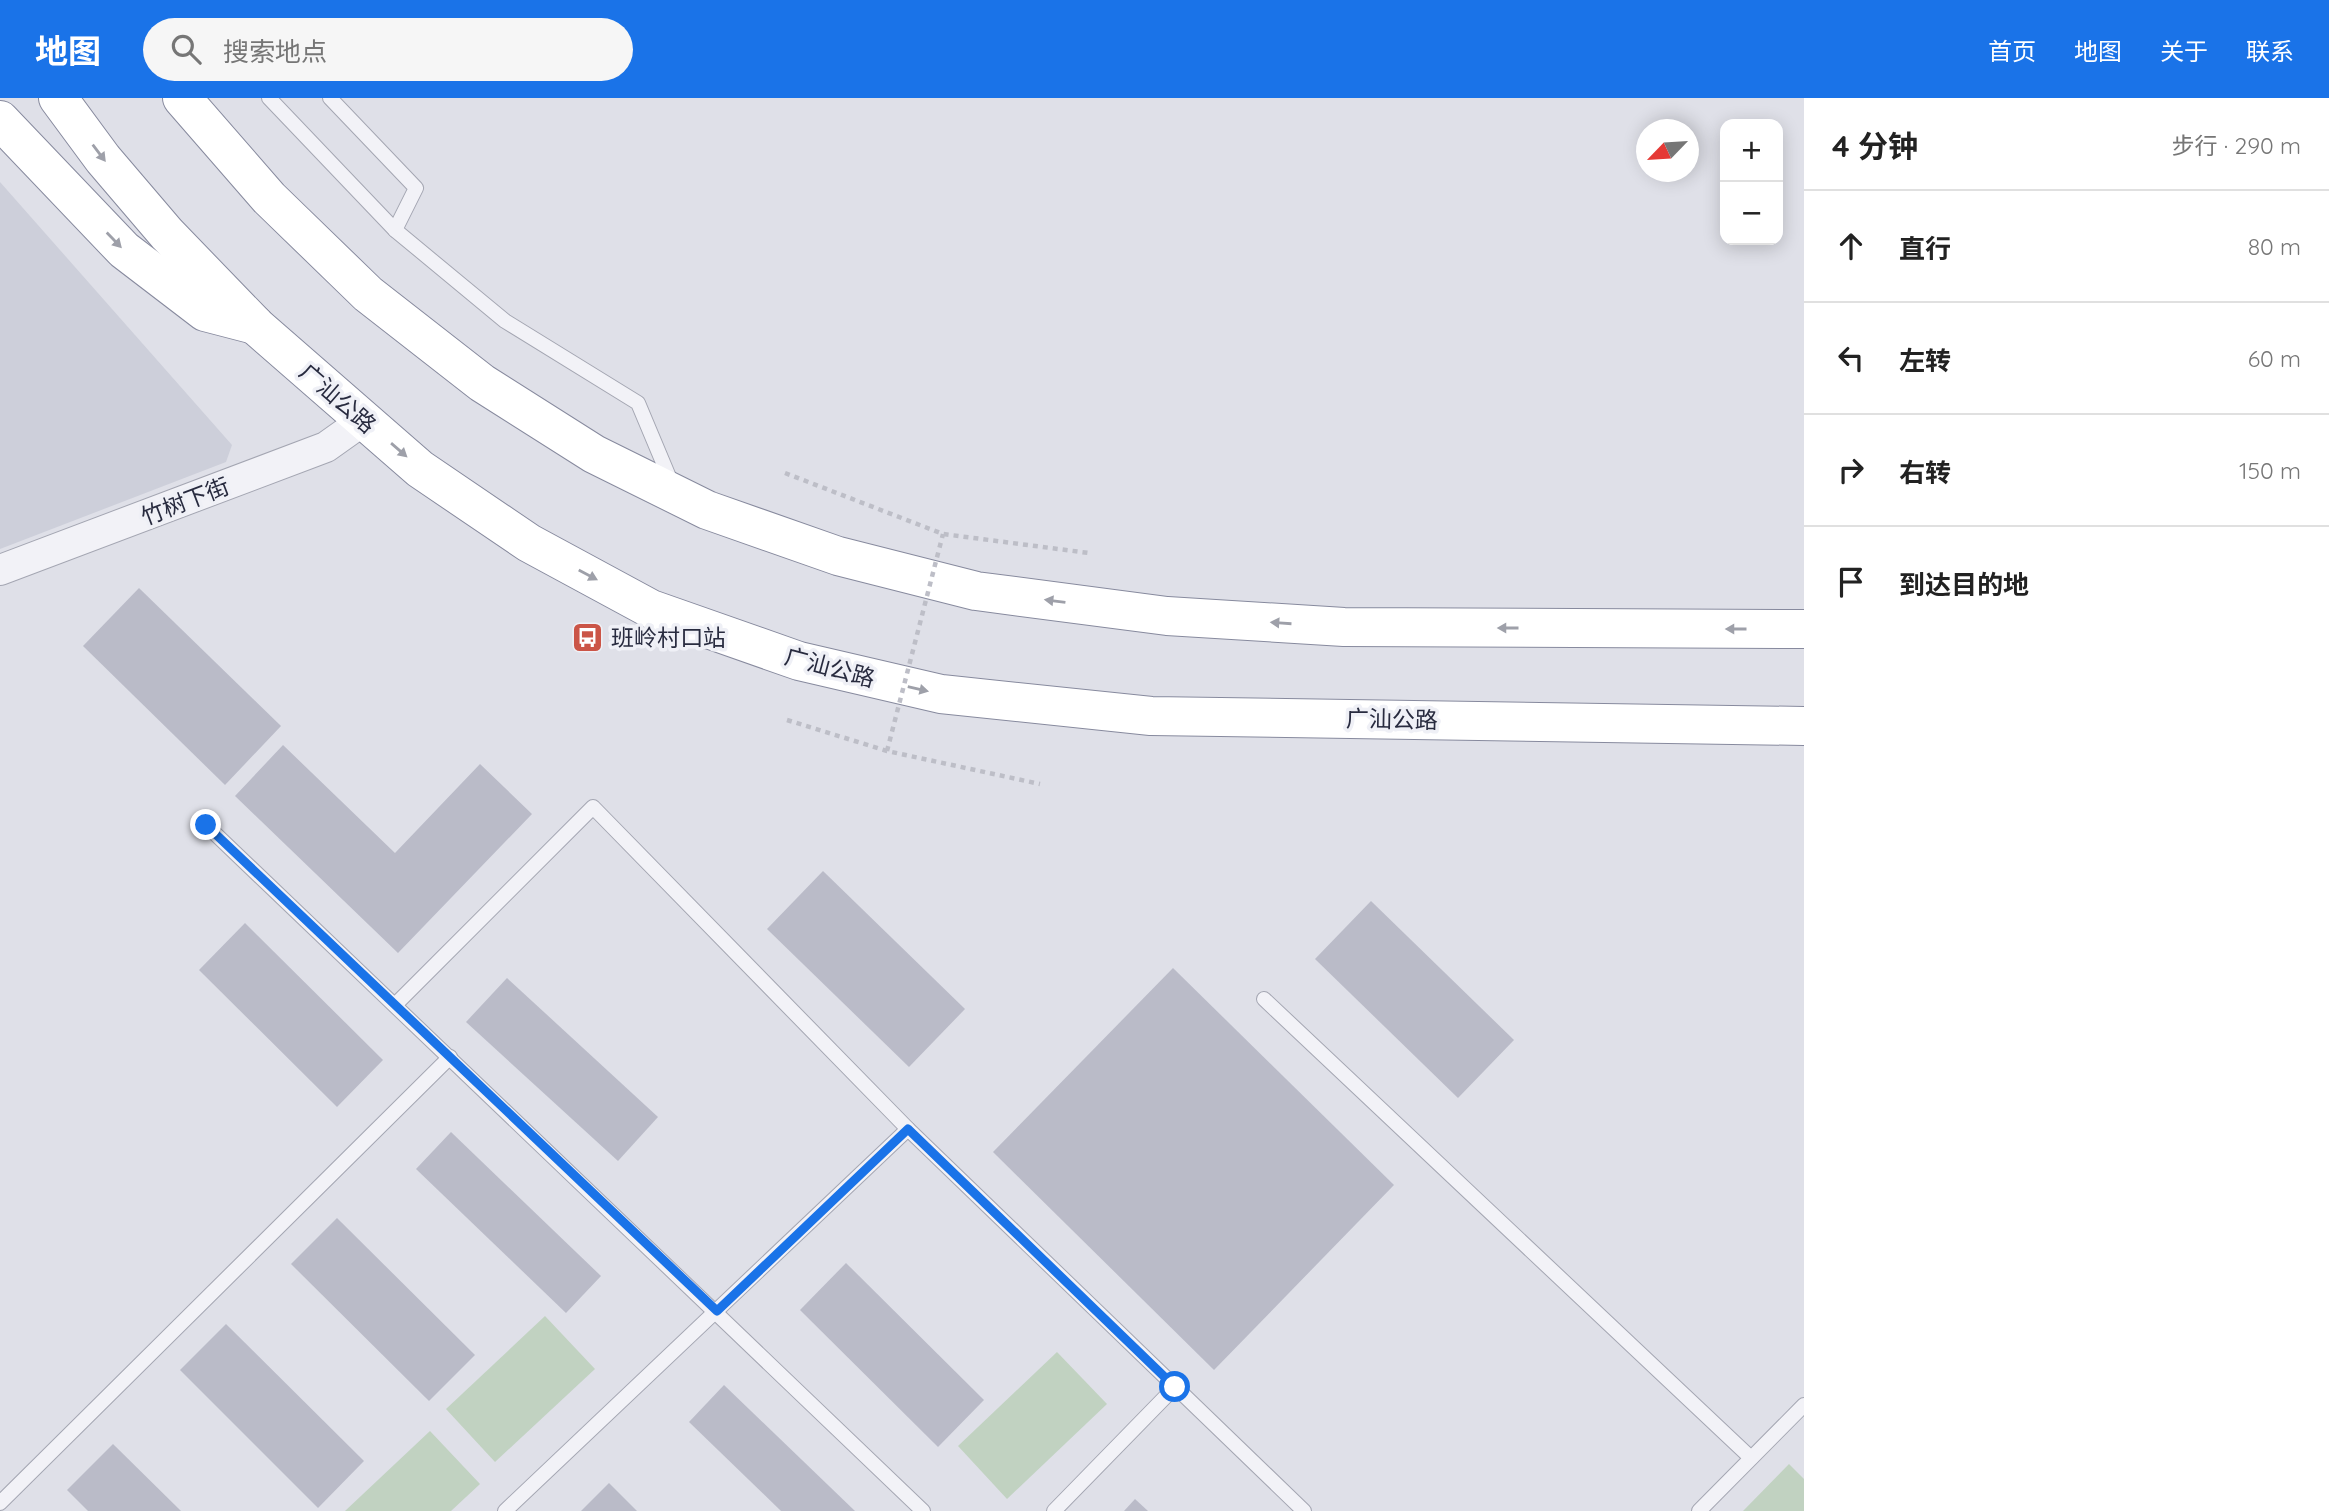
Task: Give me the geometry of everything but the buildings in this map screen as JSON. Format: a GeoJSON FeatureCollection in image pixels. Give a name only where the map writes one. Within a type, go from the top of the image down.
{"type":"FeatureCollection","features":[{"type":"Feature","properties":{"kind":"highway","name":"广汕公路"},"geometry":{"type":"LineString","coordinates":[[58,98],[103,159],[167,234],[256,326],[364,421],[420,469],[529,543],[651,609],[799,661],[941,694],[1151,716],[1804,726]]}},
{"type":"Feature","properties":{"kind":"highway"},"geometry":{"type":"LineString","coordinates":[[182,98],[269,198],[368,295],[482,383],[594,454],[706,510],[838,556],[976,591],[1167,616],[1344,627],[1804,629]]}},
{"type":"Feature","properties":{"kind":"highway"},"geometry":{"type":"LineString","coordinates":[[0,120],[124,250],[205,312],[256,326]]}},
{"type":"Feature","properties":{"kind":"street","name":"竹树下街"},"geometry":{"type":"LineString","coordinates":[[0,570],[326,447],[364,421]]}},
{"type":"Feature","properties":{"kind":"lane"},"geometry":{"type":"LineString","coordinates":[[269,98],[395,230],[505,321],[638,403],[677,495]]}},
{"type":"Feature","properties":{"kind":"lane"},"geometry":{"type":"LineString","coordinates":[[330,98],[416,188],[395,230]]}},
{"type":"Feature","properties":{"kind":"lane"},"geometry":{"type":"LineString","coordinates":[[395,1005],[593,807],[908,1129],[1304,1511]]}},
{"type":"Feature","properties":{"kind":"lane"},"geometry":{"type":"LineString","coordinates":[[206,825],[717,1311],[923,1511]]}},
{"type":"Feature","properties":{"kind":"lane"},"geometry":{"type":"LineString","coordinates":[[1264,999],[1751,1458]]}},
{"type":"Feature","properties":{"kind":"lane"},"geometry":{"type":"LineString","coordinates":[[0,1503],[450,1057]]}},
{"type":"Feature","properties":{"kind":"lane"},"geometry":{"type":"LineString","coordinates":[[505,1511],[908,1129]]}},
{"type":"Feature","properties":{"kind":"lane"},"geometry":{"type":"LineString","coordinates":[[1054,1511],[1175,1387]]}},
{"type":"Feature","properties":{"kind":"lane"},"geometry":{"type":"LineString","coordinates":[[1699,1511],[1751,1458],[1802,1412]]}},
{"type":"Feature","properties":{"kind":"path"},"geometry":{"type":"LineString","coordinates":[[785,473],[943,534],[1089,553]]}},
{"type":"Feature","properties":{"kind":"path"},"geometry":{"type":"LineString","coordinates":[[887,751],[943,534]]}},
{"type":"Feature","properties":{"kind":"path"},"geometry":{"type":"LineString","coordinates":[[787,720],[887,751],[1040,785]]}},
{"type":"Feature","properties":{"kind":"shaded area"},"geometry":{"type":"Polygon","coordinates":[[[0,182],[232,445],[226,462],[0,549],[0,182]]]}},
{"type":"Feature","properties":{"kind":"green space"},"geometry":{"type":"Polygon","coordinates":[[[545,1316],[595,1369],[495,1462],[446,1409],[545,1316]]]}},
{"type":"Feature","properties":{"kind":"green space"},"geometry":{"type":"Polygon","coordinates":[[[1057,1352],[1107,1404],[1007,1499],[958,1446],[1057,1352]]]}},
{"type":"Feature","properties":{"kind":"green space"},"geometry":{"type":"Polygon","coordinates":[[[430,1431],[480,1484],[451,1511],[345,1511],[430,1431]]]}},
{"type":"Feature","properties":{"kind":"green space"},"geometry":{"type":"Polygon","coordinates":[[[1789,1464],[1804,1479],[1804,1511],[1743,1511],[1789,1464]]]}},
{"type":"Feature","properties":{"kind":"place","name":"班岭村口站"},"geometry":{"type":"Point","coordinates":[588,637]}},
{"type":"Feature","properties":{"kind":"route"},"geometry":{"type":"LineString","coordinates":[[206,825],[717,1311],[908,1129],[1175,1387]]}}]}
